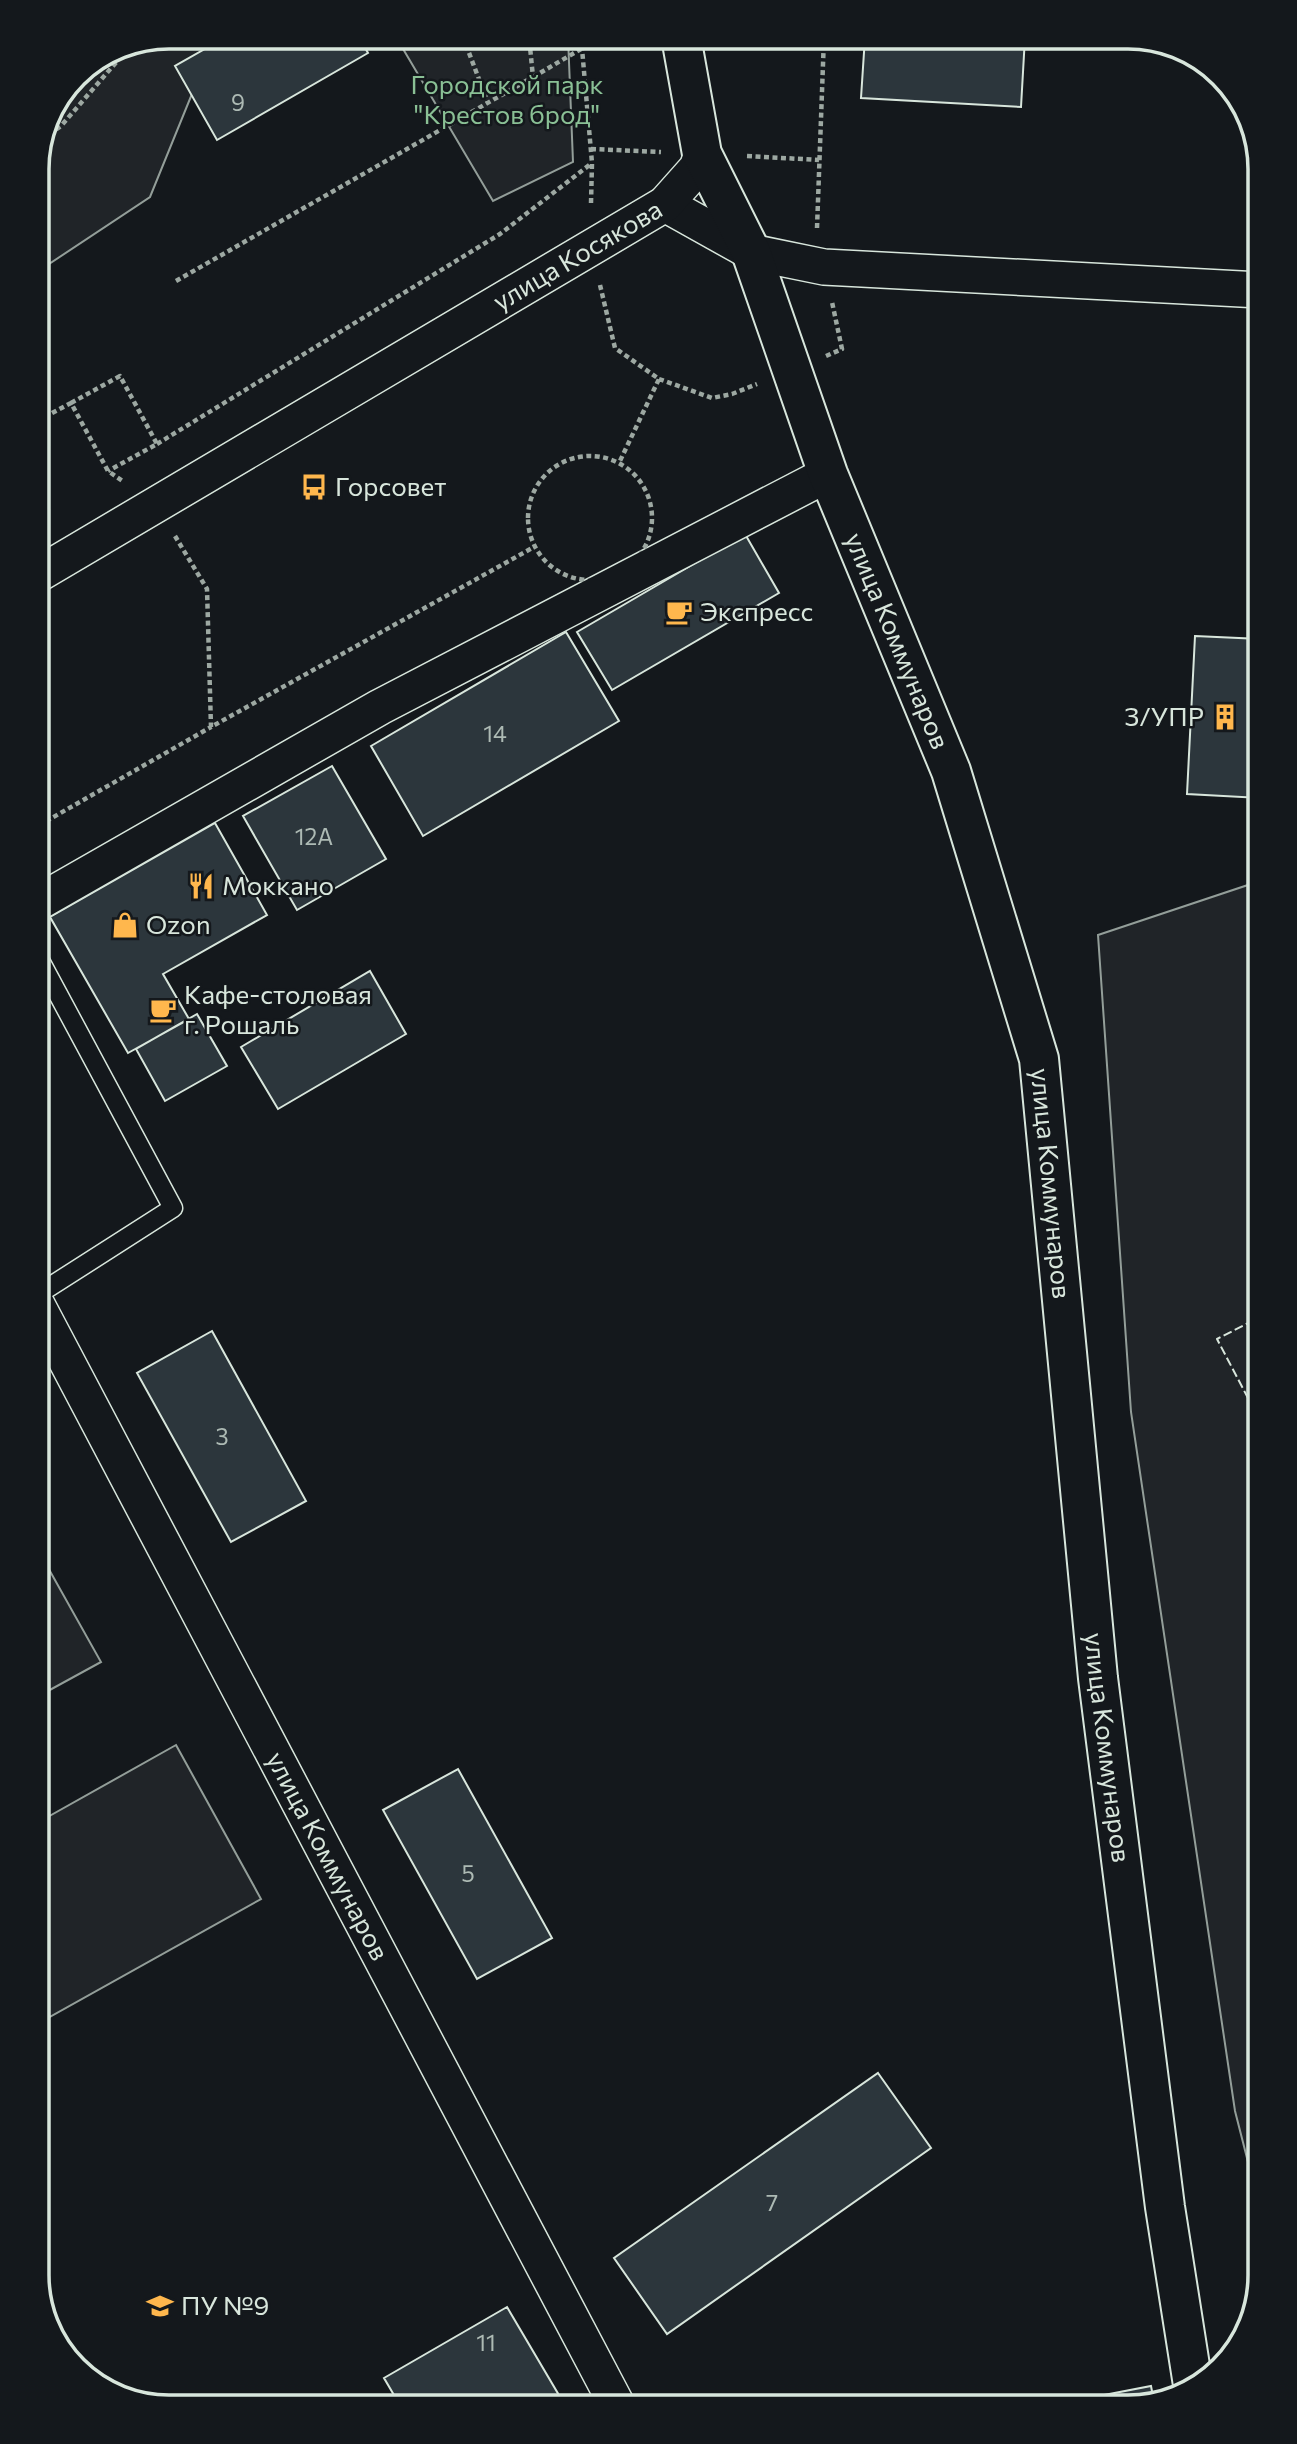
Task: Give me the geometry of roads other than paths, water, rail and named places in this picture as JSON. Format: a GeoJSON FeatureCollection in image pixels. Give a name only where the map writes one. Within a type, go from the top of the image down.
{"type":"FeatureCollection","features":[{"type":"Feature","properties":{"kind":"street","name":"улица Коммунаров"},"geometry":{"type":"LineString","coordinates":[[683,49],[702,154],[751,252],[828,474],[951,771],[1039,1059],[1098,1678],[1165,2207],[1192,2376]]}},
{"type":"Feature","properties":{"kind":"street"},"geometry":{"type":"LineString","coordinates":[[665,204],[697,168],[702,154]]}},
{"type":"Feature","properties":{"kind":"street","name":"улица Косякова"},"geometry":{"type":"LineString","coordinates":[[49,568],[665,204],[751,252],[824,267],[1248,289]]}},
{"type":"Feature","properties":{"kind":"street"},"geometry":{"type":"LineString","coordinates":[[49,896],[380,707],[828,474]]}},
{"type":"Feature","properties":{"kind":"street","name":"улица Коммунаров"},"geometry":{"type":"LineString","coordinates":[[49,1328],[612,2395]]}},
{"type":"Feature","properties":{"kind":"lane"},"geometry":{"type":"LineString","coordinates":[[49,977],[173,1208],[49,1288]]}},
{"type":"Feature","properties":{"kind":"place","name":"Горсовет"},"geometry":{"type":"Point","coordinates":[314,487]}},
{"type":"Feature","properties":{"kind":"place","name":"Экспресс"},"geometry":{"type":"Point","coordinates":[679,612]}},
{"type":"Feature","properties":{"kind":"place","name":"З/УПР"},"geometry":{"type":"Point","coordinates":[1225,717]}},
{"type":"Feature","properties":{"kind":"place","name":"Моккано"},"geometry":{"type":"Point","coordinates":[201,886]}},
{"type":"Feature","properties":{"kind":"place","name":"Ozon"},"geometry":{"type":"Point","coordinates":[125,925]}},
{"type":"Feature","properties":{"kind":"place","name":"Кафе-столовая г. Рошаль"},"geometry":{"type":"Point","coordinates":[163,1010]}},
{"type":"Feature","properties":{"kind":"place","name":"ПУ №9"},"geometry":{"type":"Point","coordinates":[160,2306]}},
{"type":"Feature","properties":{"kind":"park label","name":"Городской парк \"Крестов брод\""},"geometry":{"type":"Point","coordinates":[507,100]}}]}
